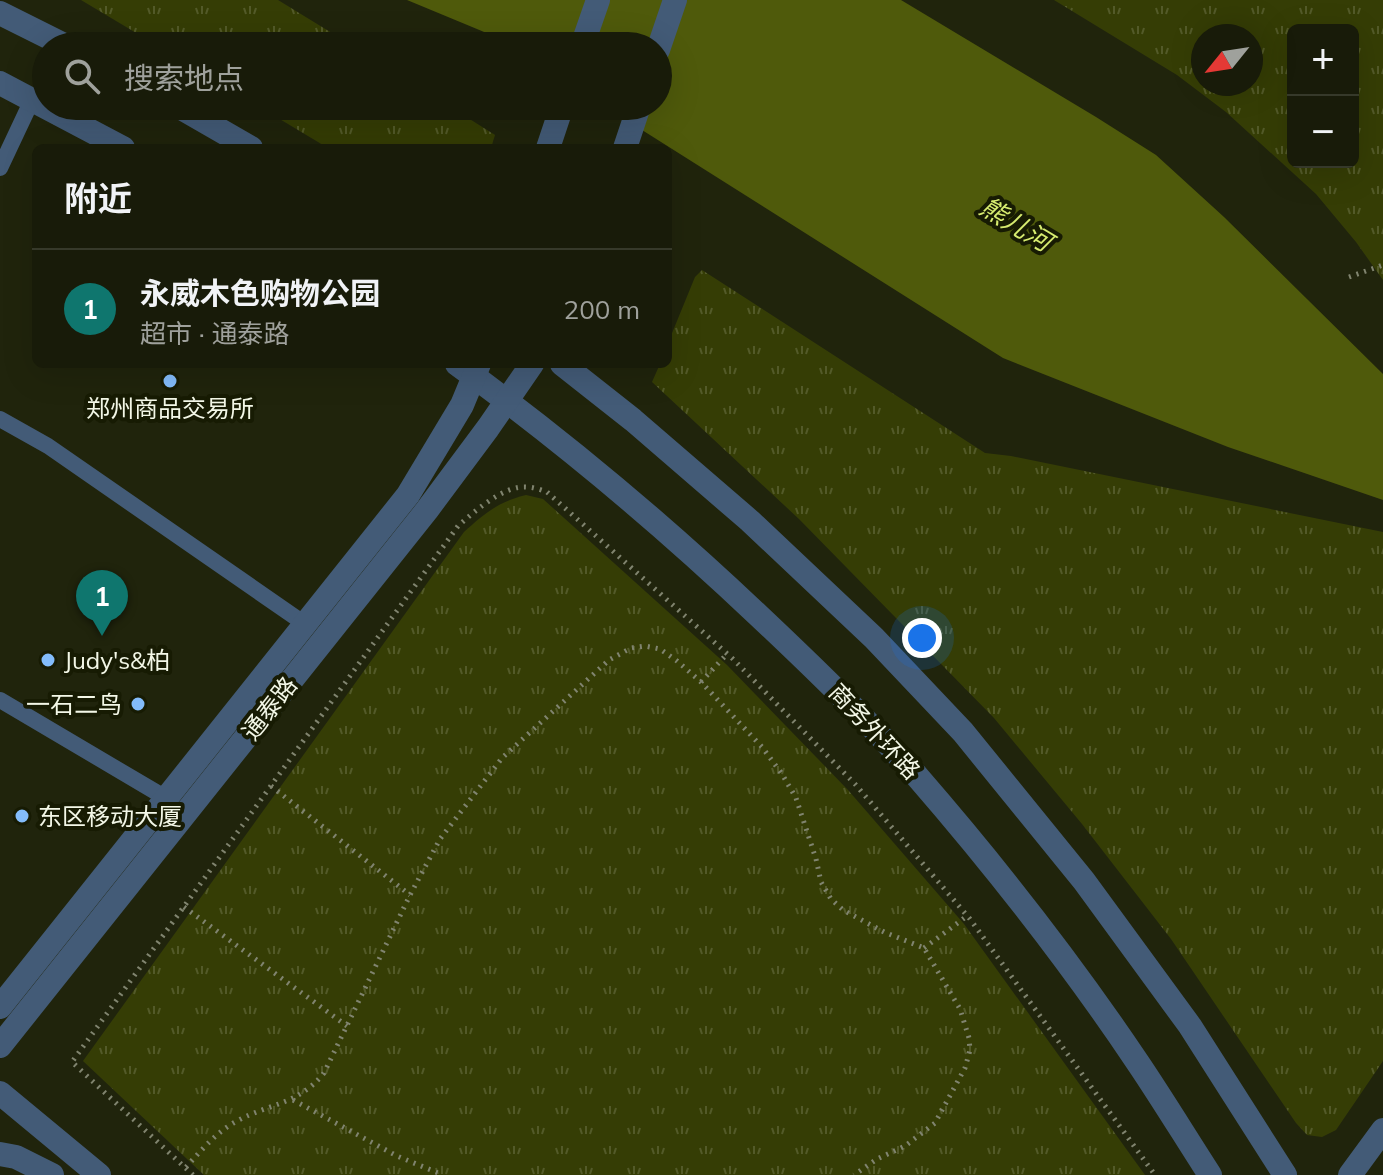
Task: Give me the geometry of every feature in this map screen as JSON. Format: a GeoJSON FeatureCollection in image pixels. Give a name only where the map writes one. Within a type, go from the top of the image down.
{"type":"FeatureCollection","features":[{"type":"Feature","properties":{"kind":"street"},"geometry":{"type":"LineString","coordinates":[[587,32],[598,0]]}},
{"type":"Feature","properties":{"kind":"street"},"geometry":{"type":"LineString","coordinates":[[664,32],[675,0]]}},
{"type":"Feature","properties":{"kind":"street"},"geometry":{"type":"LineString","coordinates":[[0,13],[38,32]]}},
{"type":"Feature","properties":{"kind":"street"},"geometry":{"type":"LineString","coordinates":[[0,83],[32,100]]}},
{"type":"Feature","properties":{"kind":"street"},"geometry":{"type":"LineString","coordinates":[[70,120],[115,144]]}},
{"type":"Feature","properties":{"kind":"street"},"geometry":{"type":"LineString","coordinates":[[202,120],[244,144]]}},
{"type":"Feature","properties":{"kind":"street"},"geometry":{"type":"LineString","coordinates":[[549,144],[557,120]]}},
{"type":"Feature","properties":{"kind":"street"},"geometry":{"type":"LineString","coordinates":[[626,144],[634,120]]}},
{"type":"Feature","properties":{"kind":"street","name":"通泰路"},"geometry":{"type":"LineString","coordinates":[[0,1007],[408,495],[462,405],[470,368]]}},
{"type":"Feature","properties":{"kind":"street","name":"商务外环路"},"geometry":{"type":"LineString","coordinates":[[470,368],[709,568],[830,682],[915,774],[1043,931],[1138,1062],[1210,1175]]}},
{"type":"Feature","properties":{"kind":"street","name":"通泰路"},"geometry":{"type":"LineString","coordinates":[[0,1046],[427,510],[529,368]]}},
{"type":"Feature","properties":{"kind":"street"},"geometry":{"type":"LineString","coordinates":[[567,368],[633,420],[750,521],[874,638],[963,732],[1084,881],[1190,1026],[1285,1175]]}},
{"type":"Feature","properties":{"kind":"street"},"geometry":{"type":"LineString","coordinates":[[0,1093],[99,1175]]}},
{"type":"Feature","properties":{"kind":"street"},"geometry":{"type":"LineString","coordinates":[[1350,1175],[1383,1130]]}},
{"type":"Feature","properties":{"kind":"street"},"geometry":{"type":"LineString","coordinates":[[0,1154],[16,1157],[52,1175]]}},
{"type":"Feature","properties":{"kind":"lane"},"geometry":{"type":"LineString","coordinates":[[0,168],[32,100]]}},
{"type":"Feature","properties":{"kind":"lane"},"geometry":{"type":"LineString","coordinates":[[0,419],[48,446],[305,624]]}},
{"type":"Feature","properties":{"kind":"lane"},"geometry":{"type":"LineString","coordinates":[[0,700],[166,798]]}},
{"type":"Feature","properties":{"kind":"path"},"geometry":{"type":"LineString","coordinates":[[1349,277],[1383,265]]}},
{"type":"Feature","properties":{"kind":"path"},"geometry":{"type":"LineString","coordinates":[[193,1175],[72,1062],[458,526],[503,493],[526,486],[547,492],[727,654],[855,784],[967,916],[1155,1175]]}},
{"type":"Feature","properties":{"kind":"path"},"geometry":{"type":"LineString","coordinates":[[186,1167],[208,1143],[237,1121],[292,1100],[314,1085],[324,1073],[440,839],[502,758],[609,660],[631,648],[645,646],[660,649],[701,682],[762,747],[782,774],[796,798],[821,882],[831,899],[843,910],[884,932],[924,948],[960,1009],[970,1050],[965,1068],[935,1123],[905,1146],[877,1159],[854,1175]]}},
{"type":"Feature","properties":{"kind":"path"},"geometry":{"type":"LineString","coordinates":[[701,682],[727,654]]}},
{"type":"Feature","properties":{"kind":"path"},"geometry":{"type":"LineString","coordinates":[[271,786],[410,895]]}},
{"type":"Feature","properties":{"kind":"path"},"geometry":{"type":"LineString","coordinates":[[184,907],[347,1026]]}},
{"type":"Feature","properties":{"kind":"path"},"geometry":{"type":"LineString","coordinates":[[924,948],[967,916]]}},
{"type":"Feature","properties":{"kind":"path"},"geometry":{"type":"LineString","coordinates":[[292,1100],[397,1156],[443,1175]]}},
{"type":"Feature","properties":{"kind":"green space"},"geometry":{"type":"Polygon","coordinates":[[[81,0],[278,0],[330,32],[135,32],[81,0]]]}},
{"type":"Feature","properties":{"kind":"green space"},"geometry":{"type":"Polygon","coordinates":[[[1054,0],[1383,0],[1383,280],[1316,194],[1287,168],[1359,168],[1359,24],[1287,24],[1287,168],[1205,96],[1263,96],[1263,24],[1191,24],[1191,86],[1054,0]]]}},
{"type":"Feature","properties":{"kind":"green space"},"geometry":{"type":"Polygon","coordinates":[[[281,120],[471,120],[495,135],[492,144],[321,144],[281,120]]]}},
{"type":"Feature","properties":{"kind":"green space"},"geometry":{"type":"Polygon","coordinates":[[[702,270],[985,453],[1383,532],[1383,1061],[1336,1130],[1322,1137],[1307,1135],[1296,1123],[1171,939],[1082,824],[994,718],[799,519],[652,382],[658,368],[672,368],[672,333],[695,277],[702,270]]]}},
{"type":"Feature","properties":{"kind":"green space"},"geometry":{"type":"Polygon","coordinates":[[[526,495],[543,499],[727,665],[848,790],[964,924],[1145,1175],[204,1175],[83,1061],[464,532],[492,509],[526,495]]]}},
{"type":"Feature","properties":{"kind":"water","name":"熊儿河"},"geometry":{"type":"Polygon","coordinates":[[[407,0],[901,0],[1156,155],[1224,217],[1383,374],[1383,500],[1228,447],[1003,358],[672,149],[672,144],[664,144],[626,120],[672,120],[672,32],[484,32],[407,0]]]}},
{"type":"Feature","properties":{"kind":"place","name":"郑州商品交易所"},"geometry":{"type":"Point","coordinates":[170,381]}},
{"type":"Feature","properties":{"kind":"place","name":"永威木色购物公园"},"geometry":{"type":"Point","coordinates":[102,636]}},
{"type":"Feature","properties":{"kind":"place","name":"Judy's&柏"},"geometry":{"type":"Point","coordinates":[48,660]}},
{"type":"Feature","properties":{"kind":"place","name":"一石二鸟"},"geometry":{"type":"Point","coordinates":[138,704]}},
{"type":"Feature","properties":{"kind":"place","name":"东区移动大厦"},"geometry":{"type":"Point","coordinates":[22,816]}}]}
